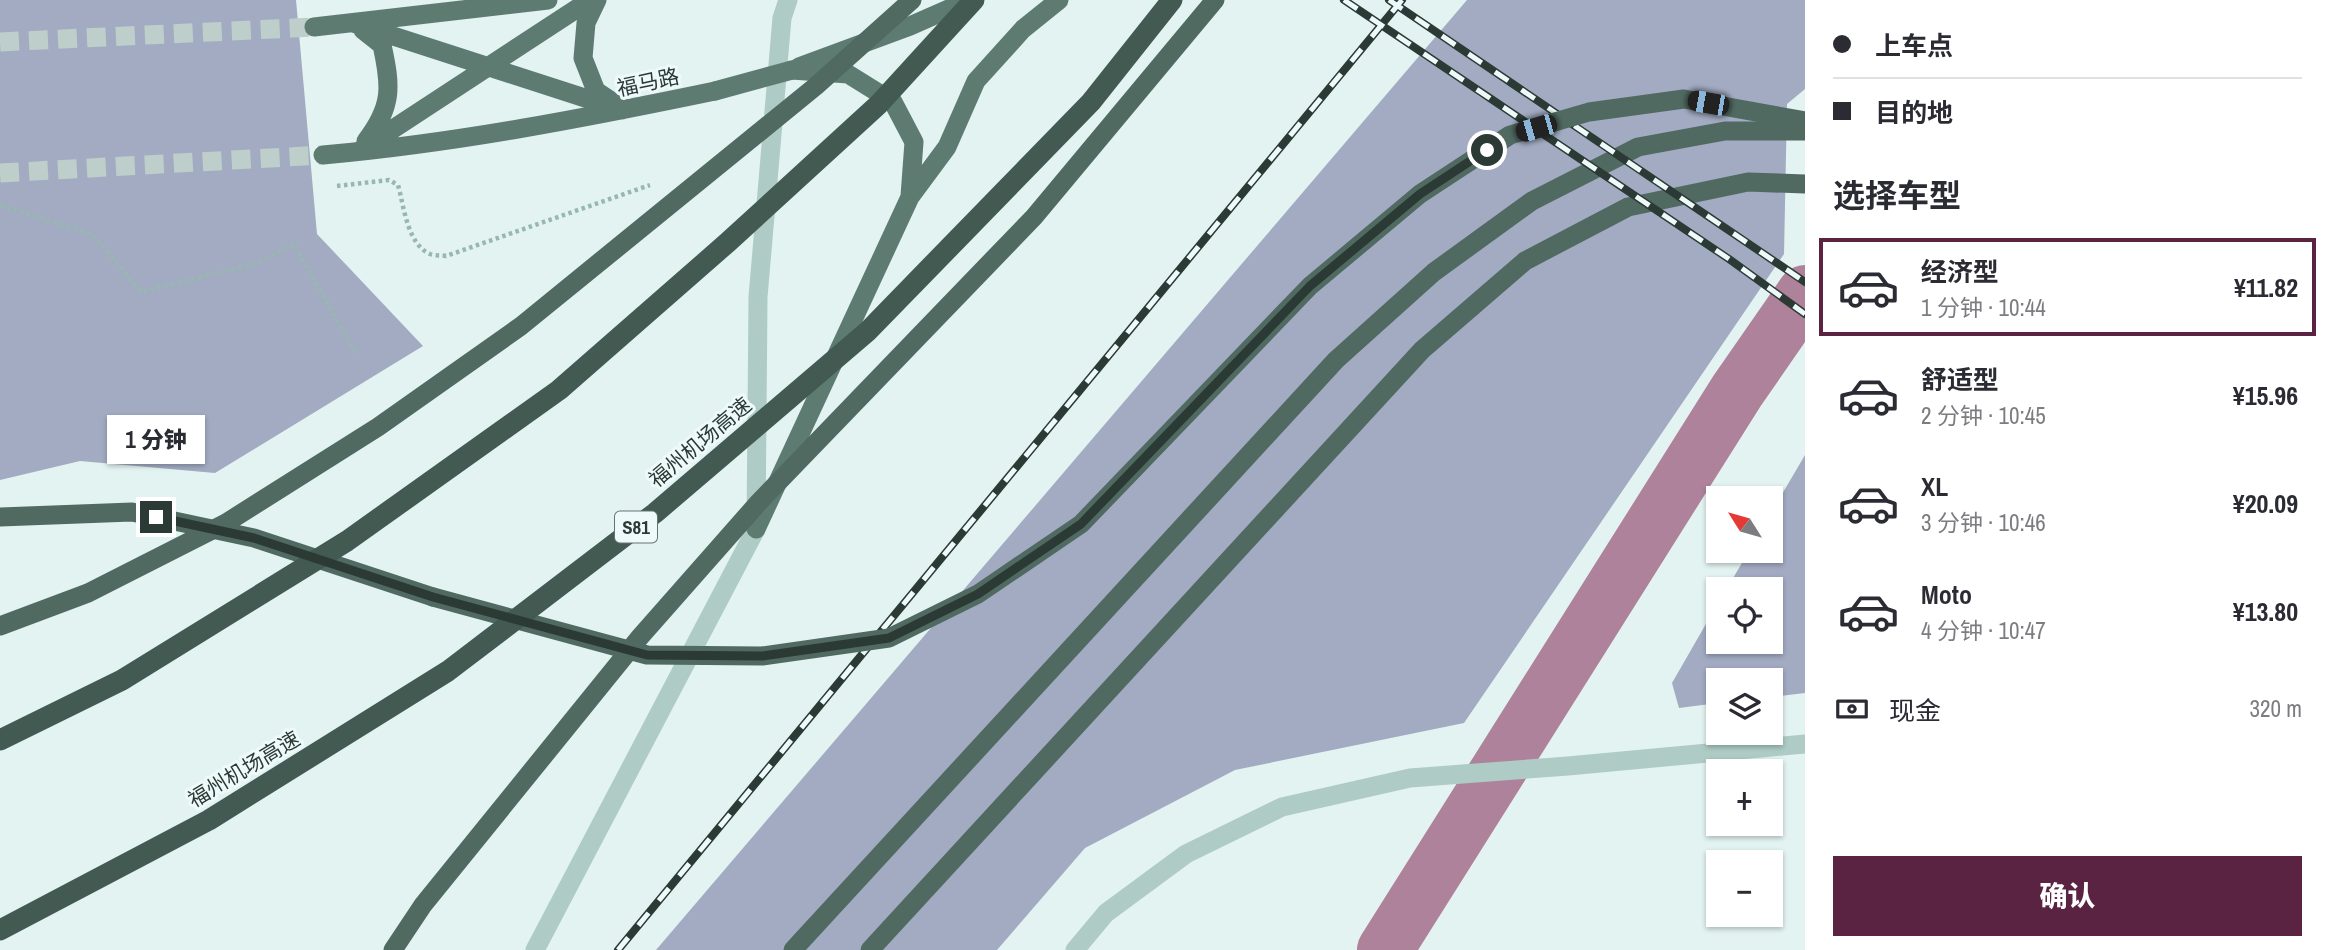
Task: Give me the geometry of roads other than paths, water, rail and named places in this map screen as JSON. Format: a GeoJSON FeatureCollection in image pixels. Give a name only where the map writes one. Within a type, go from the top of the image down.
{"type":"FeatureCollection","features":[{"type":"Feature","properties":{"kind":"highway"},"geometry":{"type":"LineString","coordinates":[[0,626],[88,593],[226,523],[378,427],[522,326],[816,86],[912,0]]}},
{"type":"Feature","properties":{"kind":"highway"},"geometry":{"type":"LineString","coordinates":[[0,740],[122,680],[347,541],[559,390],[727,243],[879,104],[972,0]]}},
{"type":"Feature","properties":{"kind":"highway","name":"福州机场高速"},"geometry":{"type":"LineString","coordinates":[[0,930],[209,820],[449,671],[655,513],[869,331],[1091,102],[1172,0]]}},
{"type":"Feature","properties":{"kind":"highway"},"geometry":{"type":"LineString","coordinates":[[393,950],[423,905],[640,637],[759,502],[1034,217],[1215,0]]}},
{"type":"Feature","properties":{"kind":"highway"},"geometry":{"type":"LineString","coordinates":[[0,517],[132,512],[254,538],[433,597],[647,655],[762,656],[889,638],[978,594],[1081,524],[1310,286],[1420,194],[1510,135],[1589,113],[1684,99],[1805,121]]}},
{"type":"Feature","properties":{"kind":"highway"},"geometry":{"type":"LineString","coordinates":[[793,950],[1336,360],[1434,272],[1532,201],[1637,147],[1725,131],[1805,131]]}},
{"type":"Feature","properties":{"kind":"highway"},"geometry":{"type":"LineString","coordinates":[[870,950],[1422,350],[1525,261],[1628,207],[1748,182],[1805,184]]}},
{"type":"Feature","properties":{"kind":"main road"},"geometry":{"type":"LineString","coordinates":[[314,27],[548,0]]}},
{"type":"Feature","properties":{"kind":"main road"},"geometry":{"type":"LineString","coordinates":[[357,152],[590,0]]}},
{"type":"Feature","properties":{"kind":"main road"},"geometry":{"type":"LineString","coordinates":[[597,0],[586,23],[583,58],[596,91],[623,110]]}},
{"type":"Feature","properties":{"kind":"main road","name":"福马路"},"geometry":{"type":"LineString","coordinates":[[323,155],[483,137],[715,91],[792,70],[972,0]]}},
{"type":"Feature","properties":{"kind":"main road"},"geometry":{"type":"LineString","coordinates":[[756,528],[910,197],[947,147],[976,81],[1023,29],[1059,0]]}},
{"type":"Feature","properties":{"kind":"main road"},"geometry":{"type":"LineString","coordinates":[[353,23],[623,110]]}},
{"type":"Feature","properties":{"kind":"main road"},"geometry":{"type":"LineString","coordinates":[[353,23],[382,45],[390,82],[382,121],[357,152]]}},
{"type":"Feature","properties":{"kind":"main road"},"geometry":{"type":"LineString","coordinates":[[792,70],[848,74],[893,102],[914,142],[910,197]]}},
{"type":"Feature","properties":{"kind":"street"},"geometry":{"type":"LineString","coordinates":[[535,950],[756,528],[758,297],[782,18],[788,0]]}},
{"type":"Feature","properties":{"kind":"street"},"geometry":{"type":"LineString","coordinates":[[1075,950],[1106,913],[1186,854],[1282,807],[1410,778],[1805,744]]}},
{"type":"Feature","properties":{"kind":"waterway"},"geometry":{"type":"LineString","coordinates":[[1385,950],[1737,391],[1805,293]]}},
{"type":"Feature","properties":{"kind":"tunnel"},"geometry":{"type":"LineString","coordinates":[[0,42],[314,27]]}},
{"type":"Feature","properties":{"kind":"tunnel"},"geometry":{"type":"LineString","coordinates":[[0,173],[323,155]]}},
{"type":"Feature","properties":{"kind":"railway"},"geometry":{"type":"LineString","coordinates":[[1344,0],[1729,259],[1805,314]]}},
{"type":"Feature","properties":{"kind":"railway"},"geometry":{"type":"LineString","coordinates":[[1389,0],[1805,282]]}},
{"type":"Feature","properties":{"kind":"railway"},"geometry":{"type":"LineString","coordinates":[[618,950],[1402,0]]}}]}
